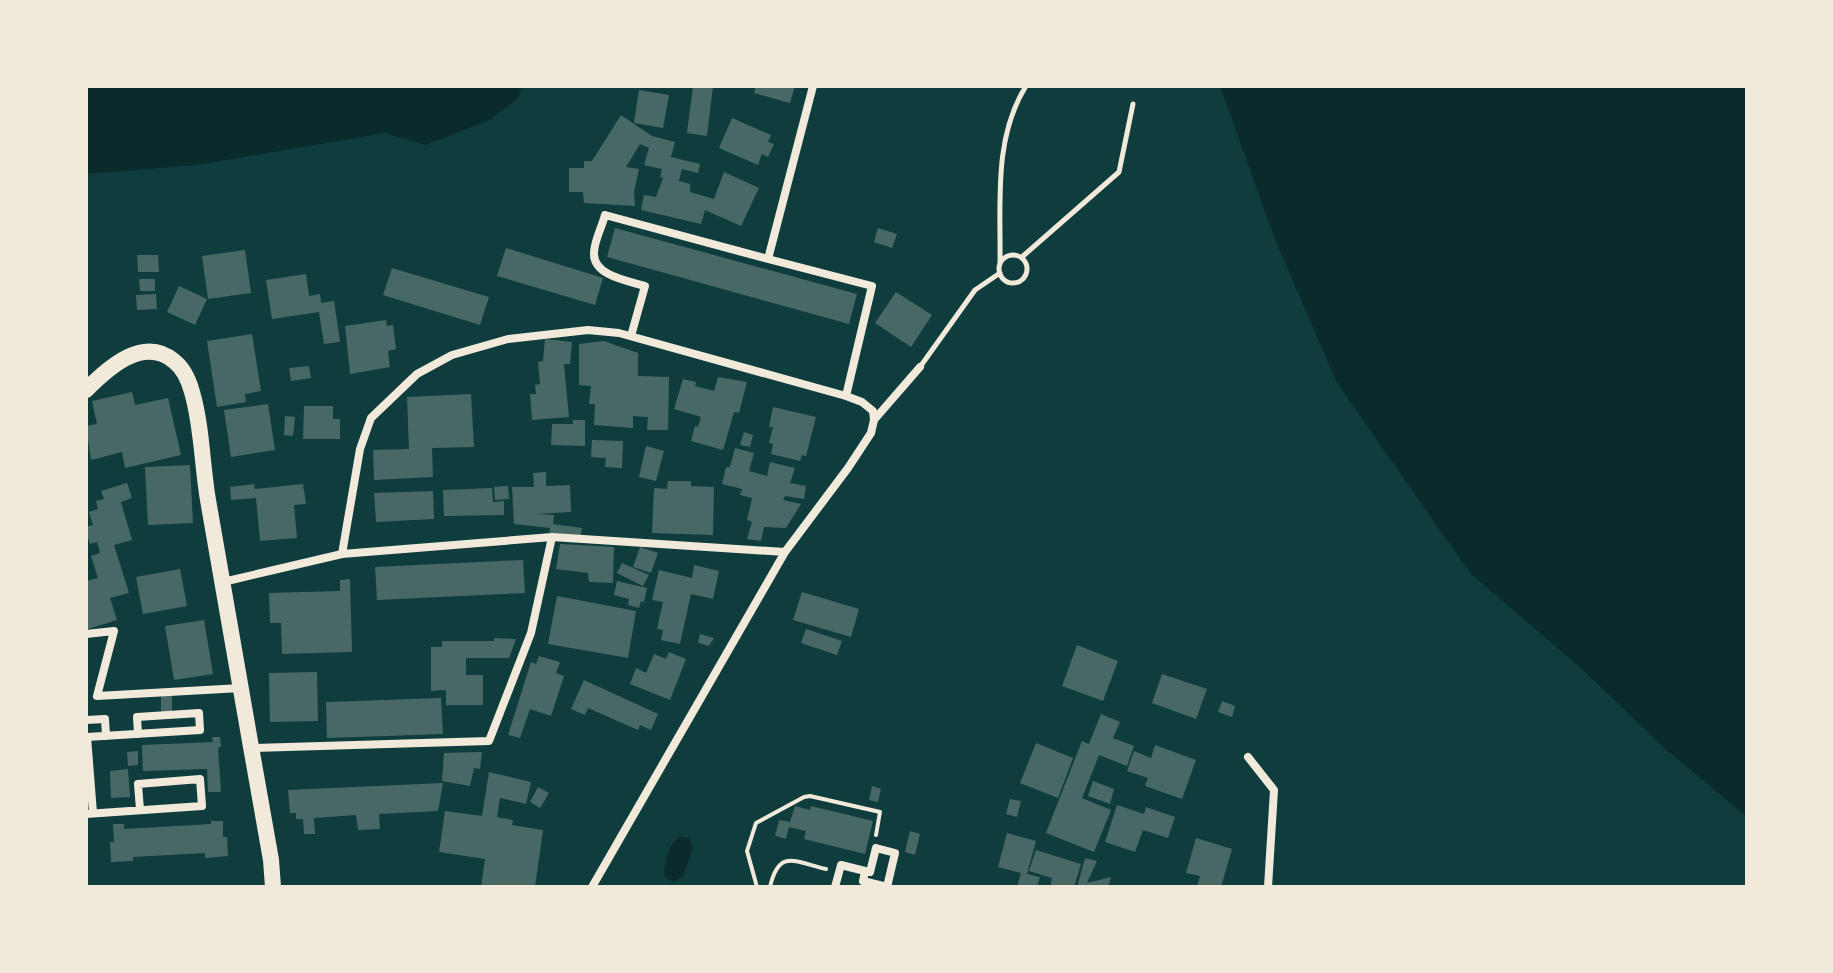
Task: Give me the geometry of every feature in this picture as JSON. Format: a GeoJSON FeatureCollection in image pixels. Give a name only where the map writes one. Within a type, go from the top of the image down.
{"type":"FeatureCollection","features":[{"type":"Feature","properties":{"kind":"main road"},"geometry":{"type":"LineString","coordinates":[[86,390],[128,356],[145,352],[160,353],[174,360],[184,372],[193,393],[207,498],[252,748],[273,887]]}},
{"type":"Feature","properties":{"kind":"street"},"geometry":{"type":"LineString","coordinates":[[768,259],[813,86]]}},
{"type":"Feature","properties":{"kind":"street"},"geometry":{"type":"LineString","coordinates":[[631,336],[645,286],[612,276],[598,266],[594,254],[605,215],[872,286],[846,396]]}},
{"type":"Feature","properties":{"kind":"street"},"geometry":{"type":"LineString","coordinates":[[342,554],[360,449],[371,418],[417,374],[452,355],[508,339],[588,330],[631,336],[846,396],[862,402],[873,411],[871,433],[785,552],[592,887]]}},
{"type":"Feature","properties":{"kind":"street"},"geometry":{"type":"LineString","coordinates":[[874,420],[920,367]]}},
{"type":"Feature","properties":{"kind":"street"},"geometry":{"type":"LineString","coordinates":[[252,748],[489,741],[531,633],[552,537]]}},
{"type":"Feature","properties":{"kind":"street"},"geometry":{"type":"LineString","coordinates":[[223,582],[342,554],[552,537],[785,552]]}},
{"type":"Feature","properties":{"kind":"street"},"geometry":{"type":"LineString","coordinates":[[86,634],[114,631],[97,696],[241,688]]}},
{"type":"Feature","properties":{"kind":"street"},"geometry":{"type":"LineString","coordinates":[[138,734],[137,717],[199,713],[200,730],[138,734],[106,736],[87,737],[89,814],[202,806],[200,779],[138,784],[140,810]]}},
{"type":"Feature","properties":{"kind":"street"},"geometry":{"type":"LineString","coordinates":[[86,720],[105,719],[106,736]]}},
{"type":"Feature","properties":{"kind":"street"},"geometry":{"type":"LineString","coordinates":[[1248,757],[1274,790],[1268,887]]}},
{"type":"Feature","properties":{"kind":"street"},"geometry":{"type":"LineString","coordinates":[[835,887],[841,865],[870,872],[876,848],[895,853],[887,887],[863,881],[865,871]]}},
{"type":"Feature","properties":{"kind":"lane"},"geometry":{"type":"LineString","coordinates":[[1022,257],[1028,270],[1023,279],[1010,282],[1000,273],[1003,145],[1015,104],[1026,86]]}},
{"type":"Feature","properties":{"kind":"lane"},"geometry":{"type":"LineString","coordinates":[[1000,264],[1009,255],[1022,257],[1119,172],[1133,104]]}},
{"type":"Feature","properties":{"kind":"lane"},"geometry":{"type":"LineString","coordinates":[[920,367],[975,290],[1000,273]]}},
{"type":"Feature","properties":{"kind":"path"},"geometry":{"type":"LineString","coordinates":[[757,887],[748,848],[756,823],[762,817],[810,796],[869,809]]}},
{"type":"Feature","properties":{"kind":"path"},"geometry":{"type":"LineString","coordinates":[[770,887],[776,868],[789,861],[839,872]]}},
{"type":"Feature","properties":{"kind":"water"},"geometry":{"type":"Polygon","coordinates":[[[86,86],[523,86],[518,98],[490,120],[425,145],[385,133],[197,165],[86,174],[86,86]]]}},
{"type":"Feature","properties":{"kind":"water"},"geometry":{"type":"Polygon","coordinates":[[[1220,86],[1747,86],[1747,817],[1662,746],[1583,670],[1470,573],[1337,383],[1274,237],[1220,86]]]}},
{"type":"Feature","properties":{"kind":"water"},"geometry":{"type":"Polygon","coordinates":[[[681,836],[690,839],[693,848],[683,877],[673,882],[665,877],[665,866],[670,848],[681,836]]]}},
{"type":"Feature","properties":{"kind":"building"},"geometry":{"type":"Polygon","coordinates":[[[693,86],[713,86],[707,136],[687,133],[693,86]]]}},
{"type":"Feature","properties":{"kind":"building"},"geometry":{"type":"Polygon","coordinates":[[[756,86],[795,86],[790,103],[754,93],[756,86]]]}},
{"type":"Feature","properties":{"kind":"building"},"geometry":{"type":"Polygon","coordinates":[[[639,90],[669,95],[663,128],[634,123],[639,90]]]}},
{"type":"Feature","properties":{"kind":"building"},"geometry":{"type":"Polygon","coordinates":[[[621,115],[652,136],[675,142],[671,157],[700,164],[698,173],[682,169],[679,181],[690,184],[690,192],[714,199],[724,172],[759,188],[741,226],[705,210],[701,224],[641,210],[644,195],[656,197],[663,178],[660,177],[662,169],[644,165],[649,148],[640,144],[626,167],[639,169],[634,192],[635,206],[584,203],[583,192],[569,192],[569,168],[584,168],[584,161],[592,161],[621,115]]]}},
{"type":"Feature","properties":{"kind":"building"},"geometry":{"type":"Polygon","coordinates":[[[732,118],[771,135],[768,142],[774,144],[768,157],[762,154],[758,165],[719,148],[732,118]]]}},
{"type":"Feature","properties":{"kind":"building"},"geometry":{"type":"Polygon","coordinates":[[[615,228],[857,294],[849,324],[607,257],[615,228]]]}},
{"type":"Feature","properties":{"kind":"building"},"geometry":{"type":"Polygon","coordinates":[[[878,228],[897,234],[892,248],[874,242],[878,228]]]}},
{"type":"Feature","properties":{"kind":"building"},"geometry":{"type":"Polygon","coordinates":[[[506,248],[603,278],[595,305],[497,276],[506,248]]]}},
{"type":"Feature","properties":{"kind":"building"},"geometry":{"type":"Polygon","coordinates":[[[245,250],[251,293],[208,299],[202,256],[245,250]]]}},
{"type":"Feature","properties":{"kind":"building"},"geometry":{"type":"Polygon","coordinates":[[[137,255],[158,255],[159,272],[138,272],[137,255]]]}},
{"type":"Feature","properties":{"kind":"building"},"geometry":{"type":"Polygon","coordinates":[[[392,268],[489,297],[480,325],[383,295],[392,268]]]}},
{"type":"Feature","properties":{"kind":"building"},"geometry":{"type":"Polygon","coordinates":[[[306,274],[309,296],[320,294],[321,303],[334,301],[340,342],[324,344],[319,312],[272,319],[266,280],[306,274]]]}},
{"type":"Feature","properties":{"kind":"building"},"geometry":{"type":"Polygon","coordinates":[[[139,279],[155,279],[155,291],[140,291],[139,279]]]}},
{"type":"Feature","properties":{"kind":"building"},"geometry":{"type":"Polygon","coordinates":[[[179,286],[207,299],[195,325],[167,312],[179,286]]]}},
{"type":"Feature","properties":{"kind":"building"},"geometry":{"type":"Polygon","coordinates":[[[896,292],[932,315],[911,347],[875,323],[896,292]]]}},
{"type":"Feature","properties":{"kind":"building"},"geometry":{"type":"Polygon","coordinates":[[[156,294],[157,309],[137,310],[136,295],[156,294]]]}},
{"type":"Feature","properties":{"kind":"building"},"geometry":{"type":"Polygon","coordinates":[[[386,320],[387,326],[393,325],[396,349],[388,351],[390,367],[350,374],[345,326],[386,320]]]}},
{"type":"Feature","properties":{"kind":"building"},"geometry":{"type":"Polygon","coordinates":[[[252,334],[261,391],[245,394],[246,402],[217,407],[207,341],[252,334]]]}},
{"type":"Feature","properties":{"kind":"building"},"geometry":{"type":"Polygon","coordinates":[[[545,339],[572,342],[570,364],[564,364],[569,417],[532,420],[530,394],[536,394],[535,385],[540,384],[538,362],[543,361],[545,339]]]}},
{"type":"Feature","properties":{"kind":"building"},"geometry":{"type":"Polygon","coordinates":[[[604,341],[638,353],[638,376],[669,377],[668,430],[647,430],[648,417],[633,416],[633,428],[594,425],[595,404],[589,404],[591,386],[579,385],[579,344],[604,341]]]}},
{"type":"Feature","properties":{"kind":"building"},"geometry":{"type":"Polygon","coordinates":[[[309,366],[311,378],[291,381],[289,368],[309,366]]]}},
{"type":"Feature","properties":{"kind":"building"},"geometry":{"type":"Polygon","coordinates":[[[718,377],[747,382],[739,413],[734,412],[723,450],[691,441],[701,417],[674,409],[683,379],[714,391],[718,377]]]}},
{"type":"Feature","properties":{"kind":"building"},"geometry":{"type":"Polygon","coordinates":[[[132,392],[135,405],[168,398],[181,455],[125,468],[122,452],[91,460],[86,426],[97,424],[92,401],[132,392]]]}},
{"type":"Feature","properties":{"kind":"building"},"geometry":{"type":"Polygon","coordinates":[[[471,394],[474,447],[432,448],[433,477],[374,480],[373,450],[409,449],[407,397],[471,394]]]}},
{"type":"Feature","properties":{"kind":"building"},"geometry":{"type":"Polygon","coordinates":[[[268,404],[275,450],[231,457],[224,410],[268,404]]]}},
{"type":"Feature","properties":{"kind":"building"},"geometry":{"type":"Polygon","coordinates":[[[304,406],[333,406],[333,419],[340,419],[340,439],[303,439],[304,406]]]}},
{"type":"Feature","properties":{"kind":"building"},"geometry":{"type":"Polygon","coordinates":[[[773,407],[816,417],[806,456],[802,455],[800,461],[771,454],[773,444],[769,443],[773,427],[769,427],[773,407]]]}},
{"type":"Feature","properties":{"kind":"building"},"geometry":{"type":"Polygon","coordinates":[[[285,416],[295,417],[293,436],[284,435],[285,416]]]}},
{"type":"Feature","properties":{"kind":"building"},"geometry":{"type":"Polygon","coordinates":[[[573,420],[585,420],[585,446],[551,445],[552,424],[573,424],[573,420]]]}},
{"type":"Feature","properties":{"kind":"building"},"geometry":{"type":"Polygon","coordinates":[[[744,432],[753,435],[750,447],[740,445],[744,432]]]}},
{"type":"Feature","properties":{"kind":"building"},"geometry":{"type":"Polygon","coordinates":[[[592,440],[623,441],[622,468],[605,467],[606,458],[591,457],[592,440]]]}},
{"type":"Feature","properties":{"kind":"building"},"geometry":{"type":"Polygon","coordinates":[[[646,446],[664,451],[656,481],[639,477],[646,446]]]}},
{"type":"Feature","properties":{"kind":"building"},"geometry":{"type":"Polygon","coordinates":[[[735,448],[754,453],[749,471],[767,476],[770,462],[795,468],[790,483],[806,486],[804,499],[785,496],[783,500],[801,504],[786,528],[764,527],[761,541],[747,539],[752,522],[747,520],[752,498],[740,495],[742,489],[722,484],[735,448]]]}},
{"type":"Feature","properties":{"kind":"building"},"geometry":{"type":"Polygon","coordinates":[[[190,465],[193,523],[148,525],[145,467],[190,465]]]}},
{"type":"Feature","properties":{"kind":"building"},"geometry":{"type":"Polygon","coordinates":[[[546,472],[546,486],[570,485],[571,512],[537,514],[554,515],[553,524],[582,528],[580,539],[549,535],[550,528],[514,524],[512,487],[534,487],[533,473],[546,472]]]}},
{"type":"Feature","properties":{"kind":"building"},"geometry":{"type":"Polygon","coordinates":[[[668,481],[691,481],[691,486],[714,487],[713,535],[652,533],[654,488],[667,489],[668,481]]]}},
{"type":"Feature","properties":{"kind":"building"},"geometry":{"type":"Polygon","coordinates":[[[127,483],[132,498],[121,502],[132,540],[114,545],[129,593],[110,598],[117,620],[88,629],[86,581],[98,578],[91,556],[100,553],[97,542],[90,544],[86,532],[86,527],[93,525],[89,512],[98,509],[96,501],[104,499],[101,491],[127,483]]]}},
{"type":"Feature","properties":{"kind":"building"},"geometry":{"type":"Polygon","coordinates":[[[254,484],[255,489],[303,484],[306,504],[294,505],[297,538],[260,541],[256,498],[231,500],[230,487],[254,484]]]}},
{"type":"Feature","properties":{"kind":"building"},"geometry":{"type":"Polygon","coordinates":[[[508,486],[509,499],[495,500],[494,487],[508,486]]]}},
{"type":"Feature","properties":{"kind":"building"},"geometry":{"type":"Polygon","coordinates":[[[492,488],[493,502],[504,501],[504,515],[444,516],[443,490],[492,488]]]}},
{"type":"Feature","properties":{"kind":"building"},"geometry":{"type":"Polygon","coordinates":[[[433,491],[434,519],[376,522],[374,493],[433,491]]]}},
{"type":"Feature","properties":{"kind":"building"},"geometry":{"type":"Polygon","coordinates":[[[560,544],[614,547],[613,583],[589,582],[588,573],[556,569],[560,544]]]}},
{"type":"Feature","properties":{"kind":"building"},"geometry":{"type":"Polygon","coordinates":[[[640,547],[658,553],[651,573],[633,567],[640,547]]]}},
{"type":"Feature","properties":{"kind":"building"},"geometry":{"type":"Polygon","coordinates":[[[523,560],[525,593],[377,600],[375,567],[523,560]]]}},
{"type":"Feature","properties":{"kind":"building"},"geometry":{"type":"Polygon","coordinates":[[[622,563],[649,575],[643,586],[617,573],[622,563]]]}},
{"type":"Feature","properties":{"kind":"building"},"geometry":{"type":"Polygon","coordinates":[[[694,565],[719,571],[713,599],[691,594],[680,644],[661,640],[663,630],[657,629],[663,602],[652,600],[659,570],[692,578],[694,565]]]}},
{"type":"Feature","properties":{"kind":"building"},"geometry":{"type":"Polygon","coordinates":[[[180,569],[187,606],[143,614],[136,577],[180,569]]]}},
{"type":"Feature","properties":{"kind":"building"},"geometry":{"type":"Polygon","coordinates":[[[350,579],[352,652],[282,654],[281,623],[270,623],[269,593],[340,591],[340,580],[350,579]]]}},
{"type":"Feature","properties":{"kind":"building"},"geometry":{"type":"Polygon","coordinates":[[[617,581],[647,588],[644,602],[641,601],[639,608],[628,605],[629,599],[614,595],[617,581]]]}},
{"type":"Feature","properties":{"kind":"building"},"geometry":{"type":"Polygon","coordinates":[[[802,592],[859,609],[851,637],[793,620],[802,592]]]}},
{"type":"Feature","properties":{"kind":"building"},"geometry":{"type":"Polygon","coordinates":[[[557,596],[636,611],[628,658],[548,644],[557,596]]]}},
{"type":"Feature","properties":{"kind":"building"},"geometry":{"type":"Polygon","coordinates":[[[204,620],[213,674],[174,680],[165,626],[204,620]]]}},
{"type":"Feature","properties":{"kind":"building"},"geometry":{"type":"Polygon","coordinates":[[[806,629],[842,641],[837,655],[801,643],[806,629]]]}},
{"type":"Feature","properties":{"kind":"building"},"geometry":{"type":"Polygon","coordinates":[[[700,634],[714,638],[709,646],[698,643],[700,634]]]}},
{"type":"Feature","properties":{"kind":"building"},"geometry":{"type":"Polygon","coordinates":[[[494,638],[516,639],[509,658],[466,658],[466,675],[483,675],[483,705],[446,705],[446,690],[431,691],[431,647],[442,647],[442,641],[494,641],[494,638]]]}},
{"type":"Feature","properties":{"kind":"building"},"geometry":{"type":"Polygon","coordinates":[[[1077,645],[1118,661],[1103,701],[1062,686],[1077,645]]]}},
{"type":"Feature","properties":{"kind":"building"},"geometry":{"type":"Polygon","coordinates":[[[669,652],[686,659],[670,700],[630,684],[636,668],[646,673],[654,654],[666,659],[669,652]]]}},
{"type":"Feature","properties":{"kind":"building"},"geometry":{"type":"Polygon","coordinates":[[[539,656],[560,662],[556,673],[564,676],[551,716],[530,709],[520,738],[508,735],[531,662],[536,664],[539,656]]]}},
{"type":"Feature","properties":{"kind":"building"},"geometry":{"type":"Polygon","coordinates":[[[317,672],[318,721],[270,722],[269,673],[317,672]]]}},
{"type":"Feature","properties":{"kind":"building"},"geometry":{"type":"Polygon","coordinates":[[[1162,674],[1207,689],[1196,719],[1152,703],[1162,674]]]}},
{"type":"Feature","properties":{"kind":"building"},"geometry":{"type":"Polygon","coordinates":[[[584,680],[658,714],[651,730],[640,725],[638,730],[588,708],[585,715],[571,709],[584,680]]]}},
{"type":"Feature","properties":{"kind":"building"},"geometry":{"type":"Polygon","coordinates":[[[161,690],[172,691],[172,719],[161,719],[161,690]]]}},
{"type":"Feature","properties":{"kind":"building"},"geometry":{"type":"Polygon","coordinates":[[[441,698],[443,734],[327,738],[326,702],[441,698]]]}},
{"type":"Feature","properties":{"kind":"building"},"geometry":{"type":"Polygon","coordinates":[[[1222,701],[1235,706],[1232,717],[1218,712],[1222,701]]]}},
{"type":"Feature","properties":{"kind":"building"},"geometry":{"type":"Polygon","coordinates":[[[1101,714],[1120,722],[1113,738],[1134,746],[1127,766],[1099,755],[1082,798],[1111,810],[1094,852],[1046,833],[1082,741],[1089,744],[1101,714]]]}},
{"type":"Feature","properties":{"kind":"building"},"geometry":{"type":"Polygon","coordinates":[[[212,737],[220,737],[221,792],[208,792],[207,769],[143,771],[142,745],[213,742],[212,737]]]}},
{"type":"Feature","properties":{"kind":"building"},"geometry":{"type":"Polygon","coordinates":[[[1036,743],[1073,758],[1058,798],[1020,783],[1036,743]]]}},
{"type":"Feature","properties":{"kind":"building"},"geometry":{"type":"Polygon","coordinates":[[[1155,745],[1196,760],[1182,799],[1145,786],[1148,778],[1127,771],[1134,751],[1151,758],[1155,745]]]}},
{"type":"Feature","properties":{"kind":"building"},"geometry":{"type":"Polygon","coordinates":[[[138,751],[138,765],[128,766],[127,752],[138,751]]]}},
{"type":"Feature","properties":{"kind":"building"},"geometry":{"type":"Polygon","coordinates":[[[482,752],[480,769],[474,768],[470,786],[442,781],[444,753],[482,752]]]}},
{"type":"Feature","properties":{"kind":"building"},"geometry":{"type":"Polygon","coordinates":[[[128,769],[130,797],[111,798],[110,771],[128,769]]]}},
{"type":"Feature","properties":{"kind":"building"},"geometry":{"type":"Polygon","coordinates":[[[489,772],[531,782],[526,804],[500,798],[497,817],[513,820],[512,825],[543,830],[535,887],[481,887],[485,859],[439,852],[445,811],[482,816],[489,772]]]}},
{"type":"Feature","properties":{"kind":"building"},"geometry":{"type":"Polygon","coordinates":[[[1093,781],[1114,789],[1110,804],[1088,796],[1093,781]]]}},
{"type":"Feature","properties":{"kind":"building"},"geometry":{"type":"Polygon","coordinates":[[[443,783],[438,811],[379,814],[380,829],[358,830],[356,815],[314,818],[315,834],[304,834],[303,819],[296,819],[296,813],[290,813],[288,790],[443,783]]]}},
{"type":"Feature","properties":{"kind":"building"},"geometry":{"type":"Polygon","coordinates":[[[872,786],[881,789],[878,802],[869,800],[872,786]]]}},
{"type":"Feature","properties":{"kind":"building"},"geometry":{"type":"Polygon","coordinates":[[[538,787],[549,793],[540,808],[530,802],[538,787]]]}},
{"type":"Feature","properties":{"kind":"building"},"geometry":{"type":"Polygon","coordinates":[[[1010,799],[1021,801],[1017,817],[1006,814],[1010,799]]]}},
{"type":"Feature","properties":{"kind":"building"},"geometry":{"type":"Polygon","coordinates":[[[1117,805],[1144,814],[1146,807],[1175,817],[1168,838],[1143,830],[1135,852],[1105,842],[1117,805]]]}},
{"type":"Feature","properties":{"kind":"building"},"geometry":{"type":"Polygon","coordinates":[[[795,806],[810,810],[811,806],[873,821],[865,854],[804,839],[806,831],[789,827],[786,839],[775,836],[779,820],[790,822],[795,806]]]}},
{"type":"Feature","properties":{"kind":"building"},"geometry":{"type":"Polygon","coordinates":[[[211,821],[223,821],[228,856],[205,858],[205,853],[133,857],[133,861],[111,862],[113,824],[124,824],[124,829],[211,824],[211,821]]]}},
{"type":"Feature","properties":{"kind":"building"},"geometry":{"type":"Polygon","coordinates":[[[910,831],[920,834],[915,855],[905,852],[910,831]]]}},
{"type":"Feature","properties":{"kind":"building"},"geometry":{"type":"Polygon","coordinates":[[[1007,833],[1036,841],[1027,874],[1040,877],[1037,887],[1017,887],[1021,873],[998,867],[1007,833]]]}},
{"type":"Feature","properties":{"kind":"building"},"geometry":{"type":"Polygon","coordinates":[[[1196,838],[1232,849],[1221,887],[1197,887],[1200,876],[1186,873],[1196,838]]]}},
{"type":"Feature","properties":{"kind":"building"},"geometry":{"type":"Polygon","coordinates":[[[1036,850],[1081,864],[1074,887],[1050,887],[1052,878],[1029,871],[1036,850]]]}},
{"type":"Feature","properties":{"kind":"building"},"geometry":{"type":"Polygon","coordinates":[[[1085,858],[1097,861],[1087,883],[1111,877],[1108,887],[1077,887],[1085,858]]]}}]}
